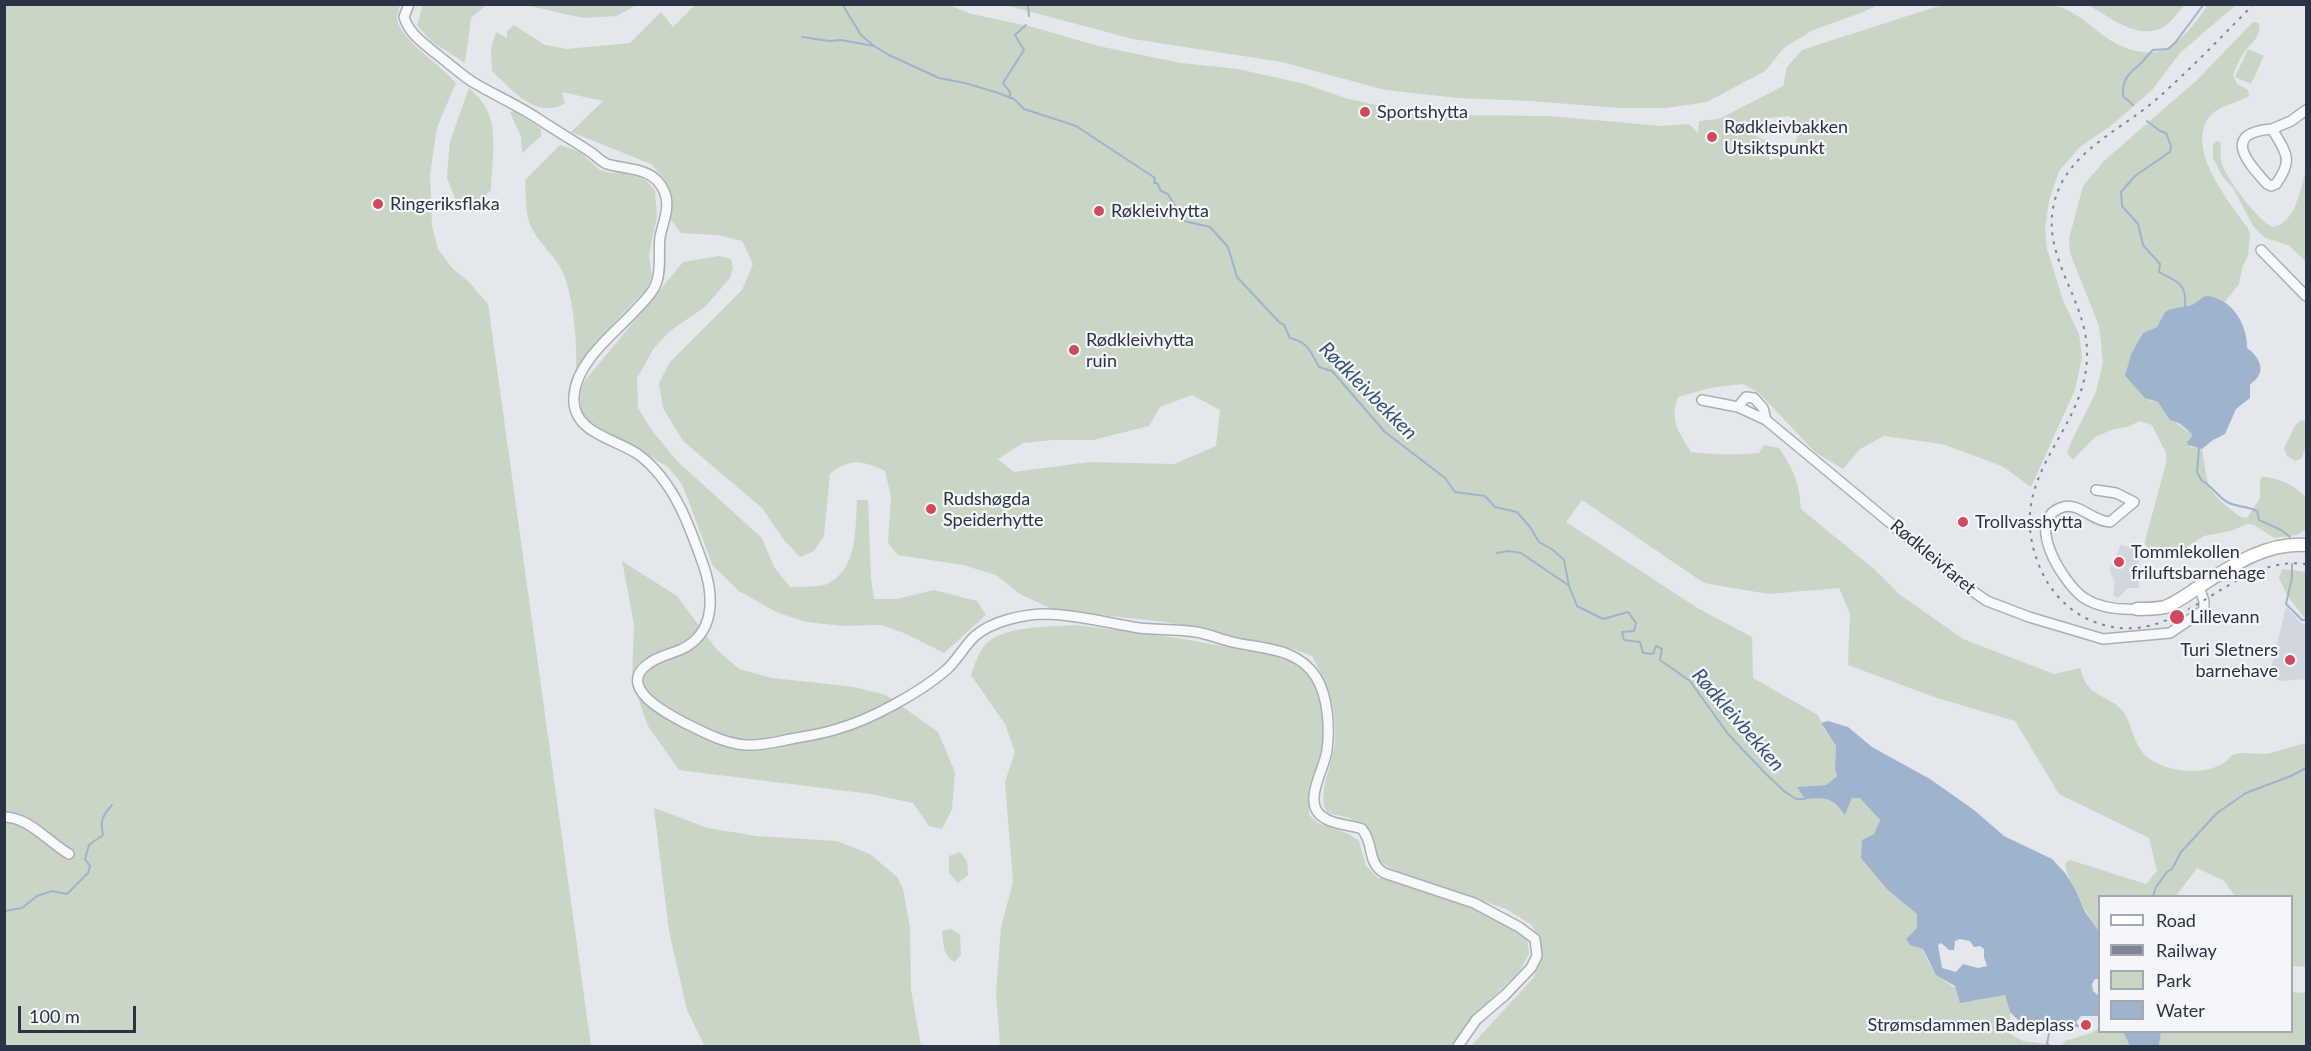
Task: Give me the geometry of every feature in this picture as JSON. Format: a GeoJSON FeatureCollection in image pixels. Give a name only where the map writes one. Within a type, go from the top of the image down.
{"type":"FeatureCollection","features":[{"type":"Feature","properties":{"kind":"street"},"geometry":{"type":"LineString","coordinates":[[408,4],[404,17],[410,31],[465,76],[535,117],[601,161],[648,174],[665,192],[666,210],[660,238],[657,283],[648,297],[588,363],[578,380],[573,397],[576,412],[585,425],[593,432],[638,454],[669,487],[695,542],[709,583],[710,614],[700,636],[685,648],[646,665],[640,672],[639,684],[648,700],[660,710],[690,726],[733,743],[760,745],[831,731],[874,714],[928,684],[955,662],[971,640],[983,630],[1032,615],[1080,616],[1139,628],[1198,632],[1286,653],[1299,660],[1312,672],[1320,684],[1324,699],[1327,752],[1314,798],[1320,815],[1327,820],[1362,830],[1368,839],[1374,865],[1384,873],[1474,903],[1519,927],[1535,939],[1536,956],[1531,968],[1476,1020],[1458,1047]]}},
{"type":"Feature","properties":{"kind":"street"},"geometry":{"type":"LineString","coordinates":[[2272,129],[2288,156],[2288,163],[2276,184],[2271,186],[2266,184],[2245,159],[2243,145],[2246,137],[2253,132],[2272,129],[2291,121],[2307,110]]}},
{"type":"Feature","properties":{"kind":"street"},"geometry":{"type":"LineString","coordinates":[[2261,250],[2307,296]]}},
{"type":"Feature","properties":{"kind":"street","name":"Rødkleivfaret"},"geometry":{"type":"LineString","coordinates":[[1738,407],[1746,397],[1754,398],[1763,408],[1766,420]]}},
{"type":"Feature","properties":{"kind":"street","name":"Rødkleivfaret"},"geometry":{"type":"LineString","coordinates":[[1702,400],[1738,407],[1766,420],[1971,590],[1987,600],[2019,613],[2098,639],[2170,633],[2204,610],[2204,601],[2199,587]]}},
{"type":"Feature","properties":{"kind":"street"},"geometry":{"type":"LineString","coordinates":[[2096,490],[2116,493],[2134,502],[2110,522],[2102,521],[2071,506],[2058,509],[2051,517],[2047,528],[2049,550],[2065,579],[2086,599],[2103,607],[2137,609],[2165,606],[2255,554],[2282,546],[2307,545]]}},
{"type":"Feature","properties":{"kind":"street"},"geometry":{"type":"LineString","coordinates":[[4,817],[25,822],[50,843],[69,854]]}},
{"type":"Feature","properties":{"kind":"shaded area"},"geometry":{"type":"Polygon","coordinates":[[[2121,545],[2139,549],[2139,588],[2128,588],[2118,598],[2113,595],[2115,582],[2109,570],[2121,545]]]}},
{"type":"Feature","properties":{"kind":"shaded area","name":"Turi Sletners barnehave"},"geometry":{"type":"Polygon","coordinates":[[[2286,607],[2301,623],[2306,625],[2306,679],[2281,681],[2269,677],[2286,607]]]}},
{"type":"Feature","properties":{"kind":"green space"},"geometry":{"type":"Polygon","coordinates":[[[2026,3],[2065,9],[2119,45],[2142,52],[2157,52],[2176,42],[2208,5],[2236,5],[2180,53],[2152,90],[2113,124],[2080,147],[2059,171],[2049,201],[2045,230],[2047,249],[2064,303],[2079,334],[2082,358],[2075,390],[2031,487],[2002,466],[1942,444],[1884,436],[1860,449],[1843,469],[1815,452],[1759,393],[1743,384],[1710,388],[1678,397],[1675,405],[1675,419],[1691,452],[1742,454],[1759,453],[1764,445],[1779,448],[1795,477],[1801,509],[1874,569],[1899,594],[1963,639],[2054,674],[2080,668],[2090,689],[2124,713],[2140,749],[2153,761],[2176,769],[2202,771],[2224,763],[2232,755],[2267,754],[2306,743],[2306,967],[2293,966],[2293,895],[2234,895],[2224,881],[2197,868],[2177,895],[2098,895],[2098,929],[2073,888],[2065,863],[2070,860],[2146,884],[2157,871],[2149,838],[2059,794],[2015,721],[1934,697],[1848,665],[1850,614],[1839,588],[1768,594],[1704,583],[1582,500],[1566,522],[1699,609],[1752,637],[1753,678],[1818,715],[1824,729],[1836,746],[1837,776],[1826,785],[1797,787],[1829,800],[1845,814],[1852,798],[1861,798],[1880,820],[1874,834],[1906,904],[1917,914],[1918,930],[1931,967],[1943,980],[1975,1001],[2005,995],[2010,1012],[2010,1034],[2023,1041],[2049,1046],[1471,1046],[1534,977],[1541,960],[1540,941],[1532,925],[1506,909],[1394,870],[1377,860],[1371,835],[1350,818],[1327,813],[1323,796],[1334,750],[1333,707],[1312,656],[1293,649],[1165,622],[1054,610],[1020,594],[996,575],[963,565],[898,555],[888,543],[891,497],[885,471],[863,463],[844,465],[830,474],[824,536],[814,551],[800,557],[784,540],[762,508],[683,441],[663,408],[659,383],[670,362],[742,290],[753,264],[742,241],[718,235],[681,233],[668,216],[665,180],[651,164],[571,132],[603,101],[562,92],[565,103],[555,108],[535,106],[516,94],[492,71],[491,49],[496,32],[507,38],[507,31],[514,25],[545,45],[567,49],[630,43],[661,12],[673,27],[695,5],[949,5],[971,14],[1033,27],[1098,46],[1181,63],[1238,69],[1305,84],[1345,98],[1393,109],[1442,115],[1549,116],[1661,126],[1689,124],[1698,133],[1699,121],[1719,119],[1783,86],[1787,67],[1802,50],[1950,4],[2026,3]],[[1789,116],[1770,118],[1752,134],[1766,141],[1770,152],[1769,161],[1794,151],[1799,127],[1789,116]],[[1192,395],[1160,407],[1149,426],[1093,440],[1023,443],[998,459],[1014,472],[1089,462],[1174,464],[1216,446],[1220,410],[1192,395]]]}},
{"type":"Feature","properties":{"kind":"green space"},"geometry":{"type":"Polygon","coordinates":[[[1878,4],[1861,13],[1813,30],[1784,48],[1765,71],[1707,102],[1666,108],[1619,108],[1458,98],[1385,90],[1282,62],[1133,39],[1005,5],[1878,4]]]}},
{"type":"Feature","properties":{"kind":"green space"},"geometry":{"type":"Polygon","coordinates":[[[5,5],[400,5],[397,19],[400,27],[413,44],[456,83],[437,127],[430,174],[432,226],[438,249],[452,268],[469,282],[488,304],[591,1046],[5,1046],[5,5]]]}},
{"type":"Feature","properties":{"kind":"green space"},"geometry":{"type":"Polygon","coordinates":[[[423,5],[486,5],[471,18],[465,63],[431,41],[417,25],[423,5]]]}},
{"type":"Feature","properties":{"kind":"green space"},"geometry":{"type":"Polygon","coordinates":[[[526,5],[636,5],[617,16],[583,18],[526,5]]]}},
{"type":"Feature","properties":{"kind":"green space"},"geometry":{"type":"Polygon","coordinates":[[[2088,5],[2185,5],[2162,28],[2142,31],[2123,25],[2088,5]]]}},
{"type":"Feature","properties":{"kind":"green space"},"geometry":{"type":"Polygon","coordinates":[[[2253,22],[2259,23],[2259,32],[2241,58],[2233,75],[2237,84],[2248,90],[2249,96],[2220,108],[2212,114],[2204,127],[2202,141],[2205,157],[2220,189],[2248,228],[2250,236],[2248,255],[2242,268],[2239,284],[2225,302],[2218,298],[2205,296],[2192,305],[2165,312],[2157,327],[2143,333],[2131,354],[2125,377],[2151,401],[2158,402],[2177,423],[2191,433],[2192,436],[2188,440],[2190,447],[2202,449],[2206,476],[2211,489],[2230,509],[2247,518],[2260,498],[2262,477],[2274,479],[2293,486],[2303,494],[2307,502],[2306,529],[2297,535],[2274,538],[2254,525],[2248,524],[2230,531],[2204,536],[2187,547],[2152,552],[2146,546],[2145,541],[2166,463],[2166,453],[2152,425],[2140,421],[2095,437],[2073,460],[2067,453],[2096,392],[2103,362],[2099,326],[2070,253],[2069,239],[2083,186],[2105,160],[2197,80],[2253,22]]]}},
{"type":"Feature","properties":{"kind":"green space"},"geometry":{"type":"Polygon","coordinates":[[[2248,49],[2264,56],[2251,84],[2235,77],[2248,49]]]}},
{"type":"Feature","properties":{"kind":"green space"},"geometry":{"type":"Polygon","coordinates":[[[469,88],[480,99],[491,122],[493,148],[491,190],[475,206],[461,212],[447,178],[450,141],[469,88]]]}},
{"type":"Feature","properties":{"kind":"green space"},"geometry":{"type":"Polygon","coordinates":[[[516,111],[541,129],[541,136],[522,153],[521,137],[510,112],[516,111]]]}},
{"type":"Feature","properties":{"kind":"green space"},"geometry":{"type":"Polygon","coordinates":[[[2216,141],[2221,142],[2222,163],[2231,181],[2252,209],[2272,227],[2287,220],[2292,213],[2306,170],[2306,261],[2288,245],[2265,238],[2253,226],[2233,188],[2222,176],[2213,158],[2213,145],[2216,141]]]}},
{"type":"Feature","properties":{"kind":"green space"},"geometry":{"type":"Polygon","coordinates":[[[560,145],[580,152],[600,170],[610,173],[627,173],[645,180],[655,190],[657,216],[649,255],[652,276],[647,289],[620,316],[576,368],[574,324],[566,280],[558,264],[533,230],[526,206],[525,180],[560,145]]]}},
{"type":"Feature","properties":{"kind":"green space"},"geometry":{"type":"Polygon","coordinates":[[[719,256],[731,259],[733,268],[730,278],[705,307],[670,331],[654,348],[637,378],[638,408],[650,428],[678,462],[762,538],[774,567],[790,587],[823,585],[837,577],[850,559],[853,548],[857,500],[868,500],[874,599],[897,599],[934,590],[977,601],[986,615],[944,653],[904,633],[881,625],[843,626],[807,622],[778,613],[739,591],[713,566],[682,484],[668,467],[622,440],[595,430],[581,414],[580,392],[583,383],[683,262],[719,256]]]}},
{"type":"Feature","properties":{"kind":"green space"},"geometry":{"type":"Polygon","coordinates":[[[2301,420],[2306,422],[2305,448],[2302,458],[2296,461],[2287,456],[2284,448],[2295,426],[2301,420]]]}},
{"type":"Feature","properties":{"kind":"green space"},"geometry":{"type":"Polygon","coordinates":[[[622,561],[677,596],[717,650],[739,669],[772,678],[854,687],[886,695],[938,732],[955,772],[952,809],[942,829],[929,826],[913,803],[871,794],[679,770],[648,726],[632,681],[634,624],[622,561]]]}},
{"type":"Feature","properties":{"kind":"green space"},"geometry":{"type":"Polygon","coordinates":[[[2282,569],[2306,572],[2306,620],[2287,595],[2279,578],[2282,569]]]}},
{"type":"Feature","properties":{"kind":"green space"},"geometry":{"type":"Polygon","coordinates":[[[1075,625],[1178,638],[1288,658],[1310,676],[1320,698],[1324,720],[1322,747],[1309,794],[1309,815],[1318,823],[1349,834],[1359,841],[1366,866],[1378,878],[1443,893],[1513,925],[1527,937],[1529,954],[1521,969],[1466,1025],[1454,1046],[1000,1046],[996,993],[1001,927],[1013,882],[1005,782],[1015,752],[1005,724],[971,675],[982,649],[996,637],[1029,628],[1075,625]]]}},
{"type":"Feature","properties":{"kind":"green space"},"geometry":{"type":"Polygon","coordinates":[[[654,808],[708,828],[756,836],[837,841],[870,854],[897,877],[903,889],[910,928],[911,990],[921,1046],[707,1046],[703,1043],[687,1010],[669,931],[654,808]]]}},
{"type":"Feature","properties":{"kind":"green space"},"geometry":{"type":"Polygon","coordinates":[[[960,852],[967,861],[968,875],[958,883],[949,873],[949,856],[960,852]]]}},
{"type":"Feature","properties":{"kind":"green space"},"geometry":{"type":"Polygon","coordinates":[[[951,929],[960,935],[961,954],[955,962],[946,953],[942,931],[951,929]]]}},
{"type":"Feature","properties":{"kind":"green space"},"geometry":{"type":"Polygon","coordinates":[[[2293,992],[2306,993],[2306,1046],[2159,1046],[2161,1033],[2293,1033],[2293,992]]]}},
{"type":"Feature","properties":{"kind":"green space"},"geometry":{"type":"Polygon","coordinates":[[[2098,1029],[2098,1033],[2124,1033],[2130,1046],[2062,1046],[2065,1041],[2098,1029]]]}},
{"type":"Feature","properties":{"kind":"water"},"geometry":{"type":"Polygon","coordinates":[[[2205,296],[2223,301],[2236,313],[2245,330],[2247,348],[2254,354],[2260,365],[2260,374],[2250,385],[2250,398],[2236,409],[2225,434],[2202,449],[2188,445],[2191,433],[2179,423],[2170,420],[2158,402],[2145,398],[2125,376],[2131,354],[2143,333],[2157,327],[2165,312],[2192,305],[2205,296]]]}},
{"type":"Feature","properties":{"kind":"water"},"geometry":{"type":"Polygon","coordinates":[[[1828,721],[1848,727],[1872,747],[1930,779],[1974,810],[2004,836],[2052,859],[2065,873],[2085,912],[2098,930],[2098,979],[2095,979],[2092,984],[2093,991],[2098,995],[2098,1016],[2081,1016],[2076,1022],[2080,1027],[2022,1029],[2022,1024],[2010,1012],[2005,995],[1960,1003],[1955,986],[1936,975],[1923,949],[1910,945],[1906,939],[1917,928],[1917,914],[1887,889],[1861,858],[1862,840],[1874,834],[1880,820],[1860,798],[1852,798],[1845,815],[1828,800],[1805,799],[1797,787],[1826,785],[1837,776],[1836,746],[1821,723],[1828,721]],[[1960,939],[1955,941],[1954,950],[1949,950],[1941,943],[1938,945],[1942,968],[1956,972],[1963,964],[1978,968],[1987,966],[1984,949],[1980,946],[1974,947],[1970,941],[1960,939]]]}},
{"type":"Feature","properties":{"kind":"water"},"geometry":{"type":"Polygon","coordinates":[[[2124,1033],[2161,1033],[2159,1046],[2130,1046],[2124,1033]]]}},
{"type":"Feature","properties":{"kind":"waterway","name":"Rødkleivbekken"},"geometry":{"type":"LineString","coordinates":[[842,4],[861,35],[889,55],[939,78],[995,92],[1014,99],[1024,109],[1076,126],[1155,178],[1154,183],[1157,183],[1161,191],[1168,194],[1184,221],[1210,227],[1228,247],[1237,277],[1284,325],[1290,338],[1305,345],[1319,367],[1332,371],[1385,432],[1445,478],[1455,492],[1485,496],[1495,507],[1517,512],[1539,542],[1564,560],[1569,586],[1577,606],[1603,619],[1628,612],[1636,623],[1634,631],[1622,632],[1624,640],[1640,642],[1643,653],[1653,654],[1656,646],[1662,649],[1660,660],[1690,681],[1728,734],[1766,774],[1796,799],[1805,799]]}},
{"type":"Feature","properties":{"kind":"waterway"},"geometry":{"type":"LineString","coordinates":[[1028,4],[1029,16]]}},
{"type":"Feature","properties":{"kind":"waterway"},"geometry":{"type":"LineString","coordinates":[[2133,105],[2123,96],[2125,82],[2129,75],[2153,50],[2168,49],[2175,43],[2204,4]]}},
{"type":"Feature","properties":{"kind":"waterway"},"geometry":{"type":"LineString","coordinates":[[1010,98],[1010,92],[1003,83],[1024,50],[1015,35],[1026,25]]}},
{"type":"Feature","properties":{"kind":"waterway"},"geometry":{"type":"LineString","coordinates":[[802,37],[829,41],[841,40],[874,46]]}},
{"type":"Feature","properties":{"kind":"waterway"},"geometry":{"type":"LineString","coordinates":[[2147,121],[2166,133],[2171,146],[2170,152],[2135,176],[2121,192],[2122,206],[2138,224],[2143,245],[2160,264],[2159,272],[2176,281],[2182,288],[2185,306]]}},
{"type":"Feature","properties":{"kind":"waterway"},"geometry":{"type":"LineString","coordinates":[[2199,449],[2197,472],[2202,481],[2225,501],[2257,511],[2259,520],[2281,530],[2290,537]]}},
{"type":"Feature","properties":{"kind":"waterway"},"geometry":{"type":"LineString","coordinates":[[1497,553],[1508,551],[1521,553],[1568,585]]}},
{"type":"Feature","properties":{"kind":"waterway"},"geometry":{"type":"LineString","coordinates":[[2292,564],[2292,578],[2286,604],[2302,620],[2306,620]]}},
{"type":"Feature","properties":{"kind":"waterway"},"geometry":{"type":"LineString","coordinates":[[2153,895],[2156,887],[2172,869],[2181,852],[2217,813],[2246,793],[2306,768]]}},
{"type":"Feature","properties":{"kind":"waterway"},"geometry":{"type":"LineString","coordinates":[[4,911],[22,908],[37,896],[52,891],[67,894],[88,873],[90,866],[85,859],[89,845],[103,835],[103,819],[112,805]]}},
{"type":"Feature","properties":{"kind":"waterway"},"geometry":{"type":"LineString","coordinates":[[2049,1033],[2047,1044],[2050,1046]]}},
{"type":"Feature","properties":{"kind":"railway"},"geometry":{"type":"LineString","coordinates":[[2254,4],[2159,97],[2080,158],[2061,184],[2053,208],[2052,230],[2056,251],[2080,314],[2087,358],[2082,386],[2073,411],[2037,483],[2030,509],[2031,537],[2041,570],[2062,601],[2092,621],[2123,628],[2150,625],[2176,616],[2251,574],[2277,565],[2306,564]]}},
{"type":"Feature","properties":{"kind":"place","name":"Sportshytta"},"geometry":{"type":"Point","coordinates":[1365,112]}},
{"type":"Feature","properties":{"kind":"place","name":"Rødkleivbakken Utsiktspunkt"},"geometry":{"type":"Point","coordinates":[1712,137]}},
{"type":"Feature","properties":{"kind":"place","name":"Ringeriksflaka"},"geometry":{"type":"Point","coordinates":[378,204]}},
{"type":"Feature","properties":{"kind":"place","name":"Røkleivhytta"},"geometry":{"type":"Point","coordinates":[1099,211]}},
{"type":"Feature","properties":{"kind":"place","name":"Rødkleivhytta ruin"},"geometry":{"type":"Point","coordinates":[1074,350]}},
{"type":"Feature","properties":{"kind":"place","name":"Rudshøgda Speiderhytte"},"geometry":{"type":"Point","coordinates":[931,509]}},
{"type":"Feature","properties":{"kind":"place","name":"Trollvasshytta"},"geometry":{"type":"Point","coordinates":[1963,522]}},
{"type":"Feature","properties":{"kind":"place","name":"Tommlekollen friluftsbarnehage"},"geometry":{"type":"Point","coordinates":[2119,562]}},
{"type":"Feature","properties":{"kind":"place","name":"Lillevann"},"geometry":{"type":"Point","coordinates":[2177,617]}},
{"type":"Feature","properties":{"kind":"place","name":"Turi Sletners barnehave"},"geometry":{"type":"Point","coordinates":[2290,660]}},
{"type":"Feature","properties":{"kind":"place","name":"Strømsdammen Badeplass"},"geometry":{"type":"Point","coordinates":[2086,1025]}}]}
